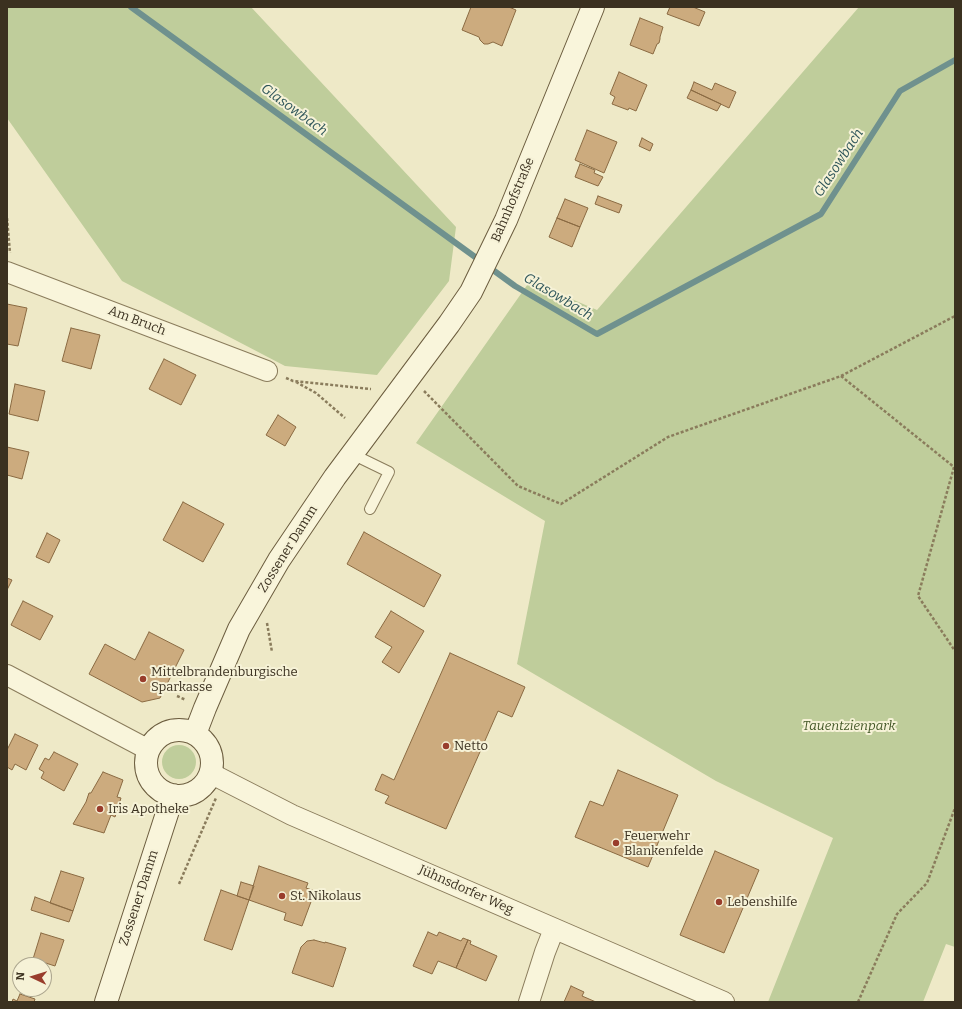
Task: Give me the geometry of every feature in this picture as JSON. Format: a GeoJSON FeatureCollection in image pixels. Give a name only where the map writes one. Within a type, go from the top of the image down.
{"type":"FeatureCollection","features":[{"type":"Feature","properties":{"kind":"main road","name":"Bahnhofstraße"},"geometry":{"type":"LineString","coordinates":[[413,384],[449,324],[471,292],[506,220],[593,7]]}},
{"type":"Feature","properties":{"kind":"main road","name":"Zossener Damm"},"geometry":{"type":"LineString","coordinates":[[195,734],[239,629],[279,560],[352,454],[413,384]]}},
{"type":"Feature","properties":{"kind":"main road"},"geometry":{"type":"LineString","coordinates":[[174,730],[185,730],[195,734],[204,741],[210,751],[212,762],[210,773],[206,782],[199,788],[187,794],[173,795],[164,792],[156,786],[150,778],[146,759],[149,750],[155,740],[174,730]]}},
{"type":"Feature","properties":{"kind":"main road","name":"Zossener Damm"},"geometry":{"type":"LineString","coordinates":[[106,1002],[173,795]]}},
{"type":"Feature","properties":{"kind":"street","name":"Am Bruch"},"geometry":{"type":"LineString","coordinates":[[9,272],[267,371]]}},
{"type":"Feature","properties":{"kind":"street"},"geometry":{"type":"LineString","coordinates":[[7,676],[149,750]]}},
{"type":"Feature","properties":{"kind":"street","name":"Jühnsdorfer Weg"},"geometry":{"type":"LineString","coordinates":[[210,773],[292,815],[724,1002]]}},
{"type":"Feature","properties":{"kind":"street"},"geometry":{"type":"LineString","coordinates":[[529,1002],[554,929]]}},
{"type":"Feature","properties":{"kind":"lane"},"geometry":{"type":"LineString","coordinates":[[352,454],[389,472],[370,509]]}},
{"type":"Feature","properties":{"kind":"path"},"geometry":{"type":"LineString","coordinates":[[7,218],[9,272]]}},
{"type":"Feature","properties":{"kind":"path"},"geometry":{"type":"LineString","coordinates":[[413,384],[424,391],[518,486],[561,504],[668,437],[841,376],[955,316]]}},
{"type":"Feature","properties":{"kind":"path"},"geometry":{"type":"LineString","coordinates":[[267,371],[293,381],[316,393],[345,418]]}},
{"type":"Feature","properties":{"kind":"path"},"geometry":{"type":"LineString","coordinates":[[841,376],[954,466],[918,596],[955,651]]}},
{"type":"Feature","properties":{"kind":"path"},"geometry":{"type":"LineString","coordinates":[[293,381],[370,389]]}},
{"type":"Feature","properties":{"kind":"path"},"geometry":{"type":"LineString","coordinates":[[266,616],[272,652]]}},
{"type":"Feature","properties":{"kind":"path"},"geometry":{"type":"LineString","coordinates":[[179,884],[213,802]]}},
{"type":"Feature","properties":{"kind":"path"},"geometry":{"type":"LineString","coordinates":[[858,1002],[897,914],[927,883],[955,808]]}},
{"type":"Feature","properties":{"kind":"green space"},"geometry":{"type":"Polygon","coordinates":[[[7,7],[251,7],[456,227],[449,281],[377,375],[285,366],[122,281],[7,118],[7,7]]]}},
{"type":"Feature","properties":{"kind":"green space","name":"Tauentzienpark"},"geometry":{"type":"Polygon","coordinates":[[[859,7],[955,7],[955,947],[946,944],[923,1002],[768,1002],[833,838],[716,781],[517,664],[545,521],[416,443],[530,281],[597,310],[859,7]]]}},
{"type":"Feature","properties":{"kind":"green space"},"geometry":{"type":"Polygon","coordinates":[[[176,745],[182,745],[186,746],[193,752],[196,762],[195,769],[189,776],[182,779],[176,779],[172,778],[165,772],[162,765],[162,759],[163,755],[169,748],[176,745]]]}},
{"type":"Feature","properties":{"kind":"building"},"geometry":{"type":"Polygon","coordinates":[[[471,7],[509,7],[516,10],[502,46],[493,42],[484,44],[479,37],[462,30],[471,7]]]}},
{"type":"Feature","properties":{"kind":"building"},"geometry":{"type":"Polygon","coordinates":[[[670,7],[693,7],[705,12],[699,26],[667,14],[670,7]]]}},
{"type":"Feature","properties":{"kind":"building"},"geometry":{"type":"Polygon","coordinates":[[[640,18],[663,27],[659,43],[657,44],[653,54],[630,45],[640,18]]]}},
{"type":"Feature","properties":{"kind":"building"},"geometry":{"type":"Polygon","coordinates":[[[619,72],[647,85],[636,111],[629,108],[628,110],[612,104],[615,97],[610,94],[619,72]]]}},
{"type":"Feature","properties":{"kind":"building"},"geometry":{"type":"Polygon","coordinates":[[[694,82],[712,90],[715,83],[736,92],[729,108],[691,90],[694,82]]]}},
{"type":"Feature","properties":{"kind":"building"},"geometry":{"type":"Polygon","coordinates":[[[691,90],[721,104],[717,111],[687,98],[691,90]]]}},
{"type":"Feature","properties":{"kind":"building"},"geometry":{"type":"Polygon","coordinates":[[[587,130],[617,142],[604,173],[575,160],[587,130]]]}},
{"type":"Feature","properties":{"kind":"building"},"geometry":{"type":"Polygon","coordinates":[[[642,138],[653,144],[650,151],[639,146],[642,138]]]}},
{"type":"Feature","properties":{"kind":"building"},"geometry":{"type":"Polygon","coordinates":[[[580,164],[595,170],[594,173],[603,177],[598,186],[575,177],[580,164]]]}},
{"type":"Feature","properties":{"kind":"building"},"geometry":{"type":"Polygon","coordinates":[[[598,196],[622,205],[619,213],[595,204],[598,196]]]}},
{"type":"Feature","properties":{"kind":"building"},"geometry":{"type":"Polygon","coordinates":[[[565,199],[588,208],[580,227],[557,218],[565,199]]]}},
{"type":"Feature","properties":{"kind":"building"},"geometry":{"type":"Polygon","coordinates":[[[557,218],[580,227],[572,247],[549,237],[557,218]]]}},
{"type":"Feature","properties":{"kind":"building"},"geometry":{"type":"Polygon","coordinates":[[[7,304],[27,308],[18,346],[7,344],[7,304]]]}},
{"type":"Feature","properties":{"kind":"building"},"geometry":{"type":"Polygon","coordinates":[[[71,328],[100,335],[91,369],[62,361],[71,328]]]}},
{"type":"Feature","properties":{"kind":"building"},"geometry":{"type":"Polygon","coordinates":[[[164,359],[196,375],[181,405],[149,389],[164,359]]]}},
{"type":"Feature","properties":{"kind":"building"},"geometry":{"type":"Polygon","coordinates":[[[15,384],[45,391],[38,421],[9,414],[15,384]]]}},
{"type":"Feature","properties":{"kind":"building"},"geometry":{"type":"Polygon","coordinates":[[[278,415],[296,427],[285,446],[266,435],[278,415]]]}},
{"type":"Feature","properties":{"kind":"building"},"geometry":{"type":"Polygon","coordinates":[[[7,447],[29,452],[22,479],[7,475],[7,447]]]}},
{"type":"Feature","properties":{"kind":"building"},"geometry":{"type":"Polygon","coordinates":[[[183,502],[224,524],[203,562],[163,540],[183,502]]]}},
{"type":"Feature","properties":{"kind":"building"},"geometry":{"type":"Polygon","coordinates":[[[364,532],[441,575],[424,607],[347,564],[364,532]]]}},
{"type":"Feature","properties":{"kind":"building"},"geometry":{"type":"Polygon","coordinates":[[[47,533],[60,540],[49,563],[36,557],[47,533]]]}},
{"type":"Feature","properties":{"kind":"building"},"geometry":{"type":"Polygon","coordinates":[[[7,578],[12,580],[7,590],[7,578]]]}},
{"type":"Feature","properties":{"kind":"building"},"geometry":{"type":"Polygon","coordinates":[[[23,601],[53,616],[40,640],[11,625],[23,601]]]}},
{"type":"Feature","properties":{"kind":"building"},"geometry":{"type":"Polygon","coordinates":[[[391,611],[424,631],[399,673],[382,662],[392,647],[375,637],[391,611]]]}},
{"type":"Feature","properties":{"kind":"building"},"geometry":{"type":"Polygon","coordinates":[[[149,632],[184,650],[160,698],[142,702],[89,674],[105,644],[135,660],[149,632]]]}},
{"type":"Feature","properties":{"kind":"building","name":"Netto"},"geometry":{"type":"Polygon","coordinates":[[[450,653],[525,687],[512,717],[498,711],[446,829],[385,803],[389,796],[375,790],[382,774],[394,780],[450,653]]]}},
{"type":"Feature","properties":{"kind":"building"},"geometry":{"type":"Polygon","coordinates":[[[15,734],[38,745],[26,770],[15,764],[12,770],[7,767],[7,750],[15,734]]]}},
{"type":"Feature","properties":{"kind":"building"},"geometry":{"type":"Polygon","coordinates":[[[54,752],[78,764],[64,791],[41,778],[44,772],[39,769],[45,758],[49,760],[54,752]]]}},
{"type":"Feature","properties":{"kind":"building"},"geometry":{"type":"Polygon","coordinates":[[[618,770],[678,795],[648,867],[575,837],[590,801],[603,806],[618,770]]]}},
{"type":"Feature","properties":{"kind":"building","name":"Iris Apotheke"},"geometry":{"type":"Polygon","coordinates":[[[103,772],[123,780],[117,797],[121,798],[115,817],[111,815],[104,833],[73,824],[86,802],[89,793],[91,793],[103,772]]]}},
{"type":"Feature","properties":{"kind":"building","name":"Lebenshilfe"},"geometry":{"type":"Polygon","coordinates":[[[715,851],[759,870],[724,953],[680,935],[715,851]]]}},
{"type":"Feature","properties":{"kind":"building","name":"St. Nikolaus"},"geometry":{"type":"Polygon","coordinates":[[[259,866],[308,883],[306,888],[315,891],[302,926],[284,920],[286,913],[249,900],[259,866]]]}},
{"type":"Feature","properties":{"kind":"building"},"geometry":{"type":"Polygon","coordinates":[[[61,871],[84,878],[73,911],[50,903],[61,871]]]}},
{"type":"Feature","properties":{"kind":"building"},"geometry":{"type":"Polygon","coordinates":[[[241,882],[254,886],[249,900],[237,896],[241,882]]]}},
{"type":"Feature","properties":{"kind":"building"},"geometry":{"type":"Polygon","coordinates":[[[221,890],[249,900],[232,950],[204,940],[221,890]]]}},
{"type":"Feature","properties":{"kind":"building"},"geometry":{"type":"Polygon","coordinates":[[[35,897],[73,911],[69,922],[31,910],[35,897]]]}},
{"type":"Feature","properties":{"kind":"building"},"geometry":{"type":"Polygon","coordinates":[[[428,932],[437,936],[439,932],[461,941],[463,938],[468,940],[456,968],[438,961],[432,974],[413,966],[428,932]]]}},
{"type":"Feature","properties":{"kind":"building"},"geometry":{"type":"Polygon","coordinates":[[[41,933],[64,940],[55,966],[52,965],[52,957],[34,957],[41,933]]]}},
{"type":"Feature","properties":{"kind":"building"},"geometry":{"type":"Polygon","coordinates":[[[314,940],[346,948],[333,987],[292,973],[301,947],[307,941],[314,940]]]}},
{"type":"Feature","properties":{"kind":"building"},"geometry":{"type":"Polygon","coordinates":[[[468,940],[471,941],[470,944],[497,956],[486,981],[456,968],[468,940]]]}},
{"type":"Feature","properties":{"kind":"building"},"geometry":{"type":"Polygon","coordinates":[[[571,986],[584,992],[582,996],[596,1002],[564,1002],[571,986]]]}},
{"type":"Feature","properties":{"kind":"building"},"geometry":{"type":"Polygon","coordinates":[[[19,997],[29,997],[35,999],[34,1002],[12,1002],[13,999],[17,1001],[19,997]]]}},
{"type":"Feature","properties":{"kind":"waterway","name":"Glasowbach"},"geometry":{"type":"LineString","coordinates":[[131,7],[515,286],[597,334],[821,214],[900,91],[955,60]]}},
{"type":"Feature","properties":{"kind":"place","name":"Mittelbrandenburgische Sparkasse"},"geometry":{"type":"Point","coordinates":[143,679]}},
{"type":"Feature","properties":{"kind":"place","name":"Netto"},"geometry":{"type":"Point","coordinates":[446,746]}},
{"type":"Feature","properties":{"kind":"place","name":"Iris Apotheke"},"geometry":{"type":"Point","coordinates":[100,809]}},
{"type":"Feature","properties":{"kind":"place","name":"Feuerwehr Blankenfelde"},"geometry":{"type":"Point","coordinates":[616,843]}},
{"type":"Feature","properties":{"kind":"place","name":"St. Nikolaus"},"geometry":{"type":"Point","coordinates":[282,896]}},
{"type":"Feature","properties":{"kind":"place","name":"Lebenshilfe"},"geometry":{"type":"Point","coordinates":[719,902]}}]}
